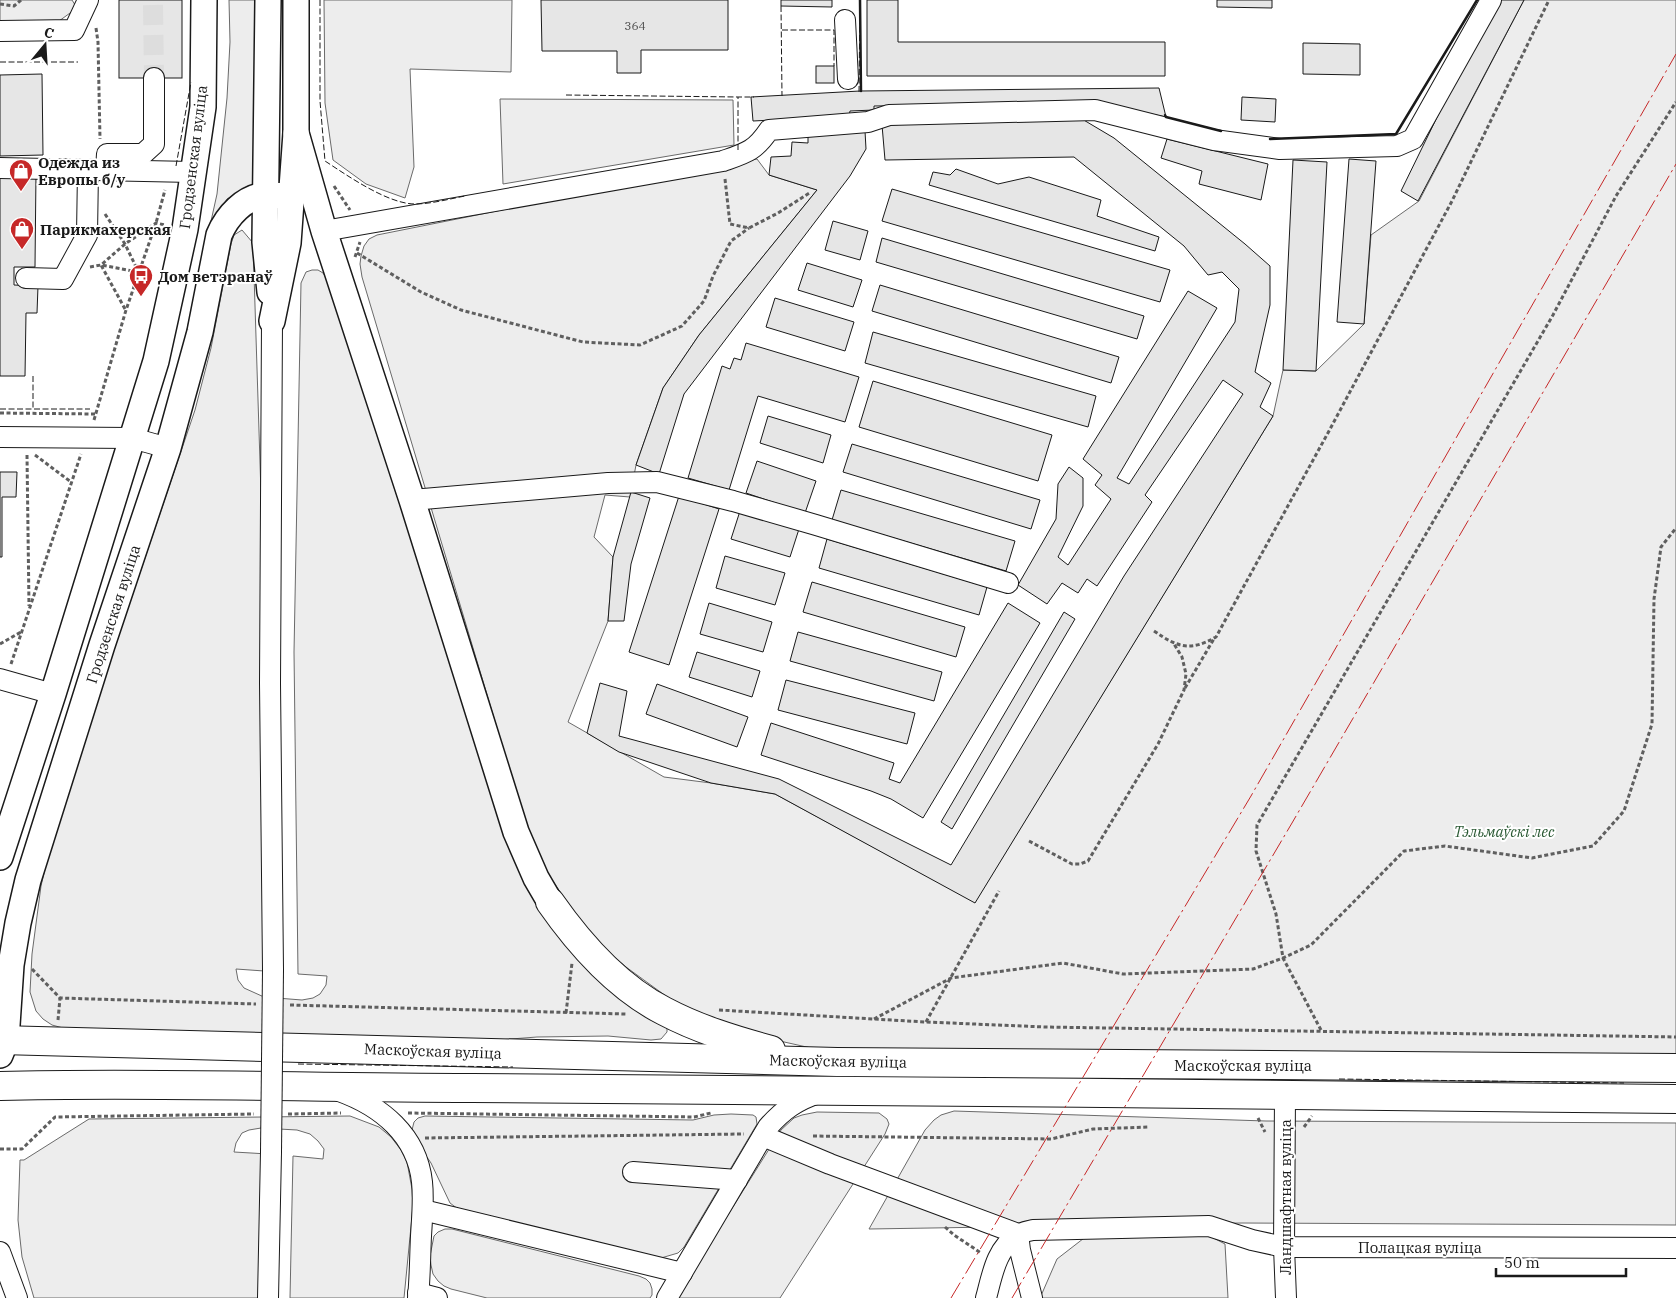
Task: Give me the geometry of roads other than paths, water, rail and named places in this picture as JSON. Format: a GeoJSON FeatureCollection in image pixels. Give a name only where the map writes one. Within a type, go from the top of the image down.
{"type":"FeatureCollection","features":[{"type":"Feature","properties":{"kind":"highway"},"geometry":{"type":"LineString","coordinates":[[550,902],[565,923],[599,962],[622,982],[663,1011],[741,1042],[837,1062]]}},
{"type":"Feature","properties":{"kind":"highway","name":"Маскоўская вуліца"},"geometry":{"type":"LineString","coordinates":[[2,1045],[837,1062],[1676,1068]]}},
{"type":"Feature","properties":{"kind":"highway"},"geometry":{"type":"LineString","coordinates":[[1285,1065],[1285,1095]]}},
{"type":"Feature","properties":{"kind":"highway","name":"Маскоўская вуліца"},"geometry":{"type":"LineString","coordinates":[[0,1086],[54,1084],[327,1088],[833,1090],[1676,1099]]}},
{"type":"Feature","properties":{"kind":"main road","name":"Гродзенская вуліца"},"geometry":{"type":"LineString","coordinates":[[0,857],[53,694],[156,361],[185,229],[182,171],[203,107],[204,0]]}},
{"type":"Feature","properties":{"kind":"main road"},"geometry":{"type":"LineString","coordinates":[[268,0],[265,242],[272,321]]}},
{"type":"Feature","properties":{"kind":"main road"},"geometry":{"type":"LineString","coordinates":[[272,321],[288,243],[296,133],[296,0]]}},
{"type":"Feature","properties":{"kind":"main road"},"geometry":{"type":"LineString","coordinates":[[296,133],[324,231],[412,500],[516,832],[536,878],[550,902]]}},
{"type":"Feature","properties":{"kind":"main road","name":"Гродзенская вуліца"},"geometry":{"type":"LineString","coordinates":[[2,1045],[11,965],[28,880],[102,645],[168,448],[200,332],[219,236],[224,225],[239,207],[265,195],[290,196]]}},
{"type":"Feature","properties":{"kind":"street"},"geometry":{"type":"LineString","coordinates":[[0,31],[74,30],[88,0]]}},
{"type":"Feature","properties":{"kind":"street"},"geometry":{"type":"LineString","coordinates":[[324,231],[358,234],[723,161],[745,154],[759,144],[769,130],[868,122],[889,115],[1095,110],[1214,140],[1280,149],[1398,146],[1414,139],[1491,0]]}},
{"type":"Feature","properties":{"kind":"street"},"geometry":{"type":"LineString","coordinates":[[845,20],[848,79]]}},
{"type":"Feature","properties":{"kind":"street"},"geometry":{"type":"LineString","coordinates":[[26,278],[63,278],[87,235],[97,170],[107,154],[143,154],[154,144],[154,78]]}},
{"type":"Feature","properties":{"kind":"street"},"geometry":{"type":"LineString","coordinates":[[0,168],[182,171]]}},
{"type":"Feature","properties":{"kind":"street"},"geometry":{"type":"LineString","coordinates":[[268,1298],[273,970],[270,683],[272,321]]}},
{"type":"Feature","properties":{"kind":"street"},"geometry":{"type":"LineString","coordinates":[[0,437],[132,438],[168,448]]}},
{"type":"Feature","properties":{"kind":"street"},"geometry":{"type":"LineString","coordinates":[[412,500],[608,483],[657,482],[816,525],[1008,583]]}},
{"type":"Feature","properties":{"kind":"street"},"geometry":{"type":"LineString","coordinates":[[3,680],[53,694]]}},
{"type":"Feature","properties":{"kind":"street"},"geometry":{"type":"LineString","coordinates":[[327,1088],[355,1097],[382,1112],[406,1138],[413,1150],[419,1164],[422,1180],[424,1296]]}},
{"type":"Feature","properties":{"kind":"street"},"geometry":{"type":"LineString","coordinates":[[667,1298],[775,1119],[791,1105],[809,1096],[833,1090]]}},
{"type":"Feature","properties":{"kind":"street","name":"Ландшафтная вуліца"},"geometry":{"type":"LineString","coordinates":[[1285,1095],[1284,1247],[1286,1298]]}},
{"type":"Feature","properties":{"kind":"street"},"geometry":{"type":"LineString","coordinates":[[763,1136],[830,1164],[1018,1234]]}},
{"type":"Feature","properties":{"kind":"street"},"geometry":{"type":"LineString","coordinates":[[634,1172],[737,1180]]}},
{"type":"Feature","properties":{"kind":"street"},"geometry":{"type":"LineString","coordinates":[[423,1210],[682,1272]]}},
{"type":"Feature","properties":{"kind":"street","name":"Полацкая вуліца"},"geometry":{"type":"LineString","coordinates":[[1018,1234],[1033,1230],[1209,1226],[1252,1240],[1284,1247],[1676,1248]]}},
{"type":"Feature","properties":{"kind":"street"},"geometry":{"type":"LineString","coordinates":[[986,1298],[995,1262],[1018,1234]]}},
{"type":"Feature","properties":{"kind":"street"},"geometry":{"type":"LineString","coordinates":[[1018,1234],[1032,1298]]}},
{"type":"Feature","properties":{"kind":"street"},"geometry":{"type":"LineString","coordinates":[[0,1252],[17,1298]]}},
{"type":"Feature","properties":{"kind":"tunnel"},"geometry":{"type":"LineString","coordinates":[[153,5],[154,78]]}},
{"type":"Feature","properties":{"kind":"place","name":"Одежда из Европы б/у"},"geometry":{"type":"Point","coordinates":[21,192]}},
{"type":"Feature","properties":{"kind":"place","name":"Парикмахерская"},"geometry":{"type":"Point","coordinates":[22,250]}},
{"type":"Feature","properties":{"kind":"place","name":"Дом ветэранаў"},"geometry":{"type":"Point","coordinates":[141,297]}},
{"type":"Feature","properties":{"kind":"park label","name":"Тэльмаўскі лес"},"geometry":{"type":"Point","coordinates":[1504,831]}}]}
